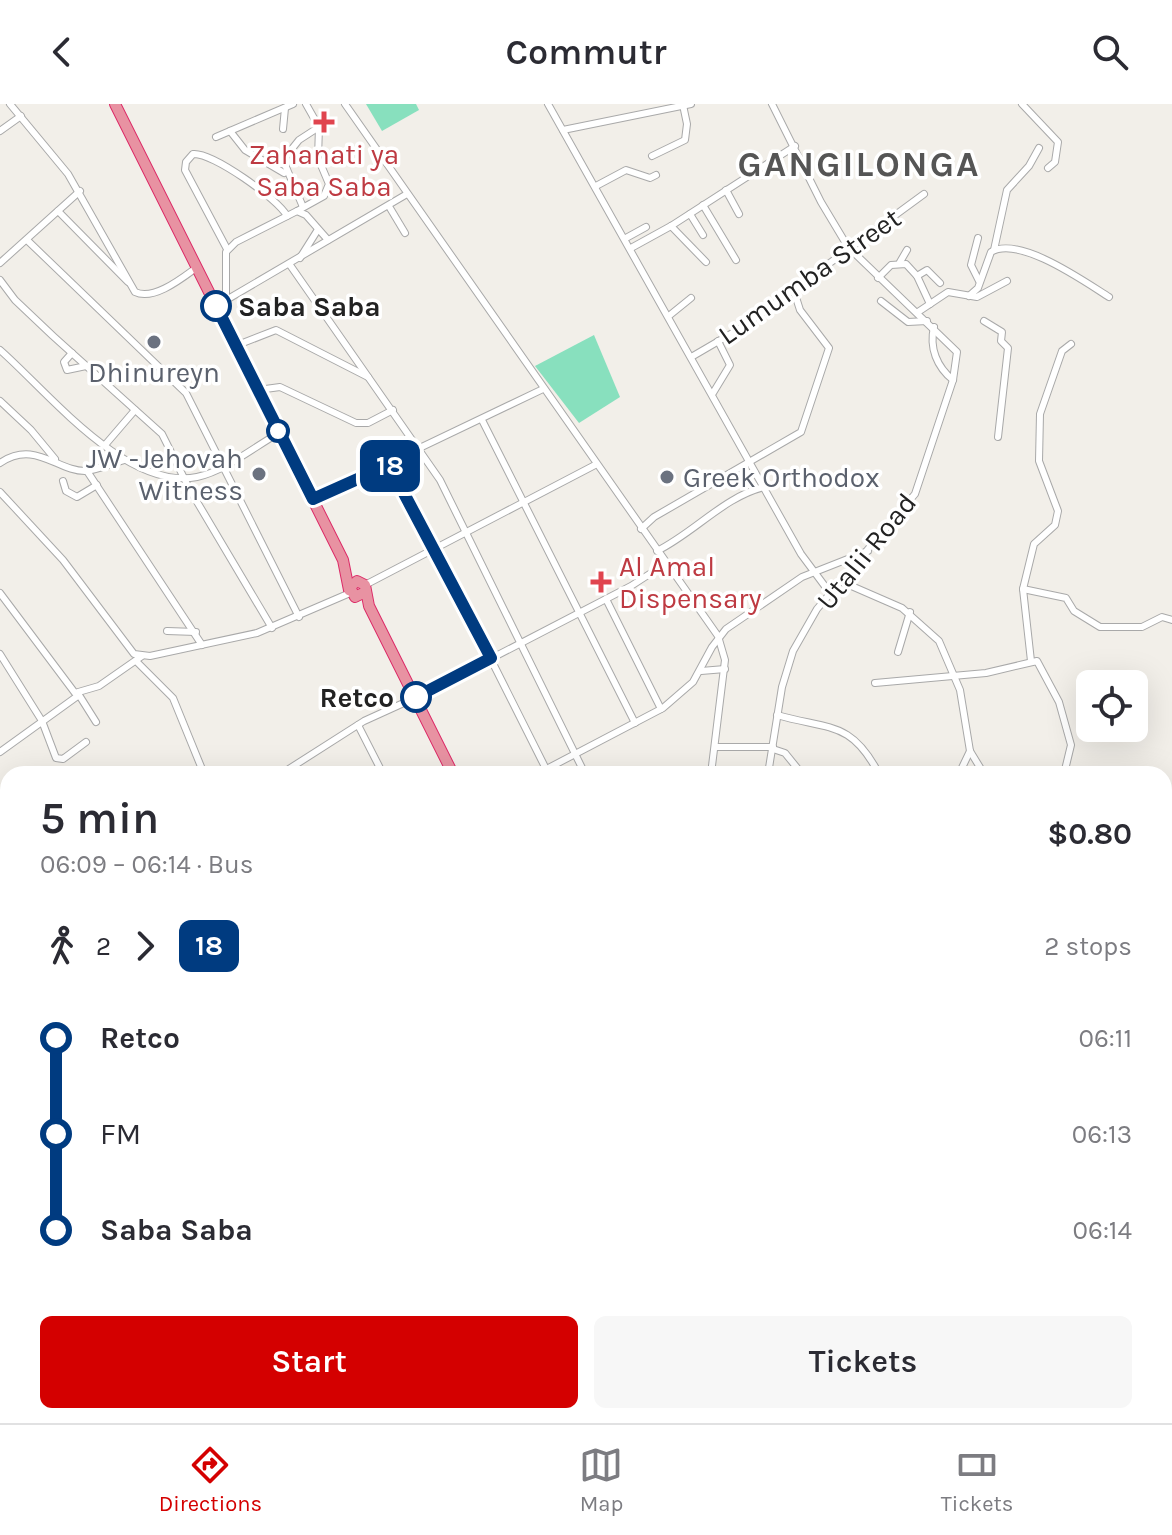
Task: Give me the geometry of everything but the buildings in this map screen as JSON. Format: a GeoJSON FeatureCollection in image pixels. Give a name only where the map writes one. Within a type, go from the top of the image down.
{"type":"FeatureCollection","features":[{"type":"Feature","properties":{"kind":"highway"},"geometry":{"type":"LineString","coordinates":[[115,104],[196,268],[221,304],[235,346],[358,590],[441,766]]}},
{"type":"Feature","properties":{"kind":"highway"},"geometry":{"type":"LineString","coordinates":[[411,700],[448,766]]}},
{"type":"Feature","properties":{"kind":"street"},"geometry":{"type":"LineString","coordinates":[[10,104],[80,191],[135,292],[145,295],[196,268]]}},
{"type":"Feature","properties":{"kind":"street"},"geometry":{"type":"LineString","coordinates":[[216,137],[293,104]]}},
{"type":"Feature","properties":{"kind":"street"},"geometry":{"type":"LineString","coordinates":[[227,249],[324,196],[329,189],[329,180],[318,158],[319,127],[306,104]]}},
{"type":"Feature","properties":{"kind":"street"},"geometry":{"type":"LineString","coordinates":[[345,104],[595,465],[718,636],[725,669],[712,766]]}},
{"type":"Feature","properties":{"kind":"street"},"geometry":{"type":"LineString","coordinates":[[548,104],[670,315],[750,464],[813,571],[830,593]]}},
{"type":"Feature","properties":{"kind":"street","name":"Utalii Road"},"geometry":{"type":"LineString","coordinates":[[770,766],[777,715],[793,651],[808,622],[830,593],[915,494],[953,380],[956,348],[848,247],[821,202],[772,104]]}},
{"type":"Feature","properties":{"kind":"street"},"geometry":{"type":"LineString","coordinates":[[1022,104],[1058,142],[1055,162],[1048,168]]}},
{"type":"Feature","properties":{"kind":"street"},"geometry":{"type":"LineString","coordinates":[[563,130],[687,105],[685,140],[652,156]]}},
{"type":"Feature","properties":{"kind":"street"},"geometry":{"type":"LineString","coordinates":[[283,129],[285,108]]}},
{"type":"Feature","properties":{"kind":"street"},"geometry":{"type":"LineString","coordinates":[[0,131],[21,116]]}},
{"type":"Feature","properties":{"kind":"street"},"geometry":{"type":"LineString","coordinates":[[319,127],[299,140],[285,156],[283,164],[300,209],[328,240]]}},
{"type":"Feature","properties":{"kind":"street"},"geometry":{"type":"LineString","coordinates":[[230,131],[245,150],[287,176]]}},
{"type":"Feature","properties":{"kind":"street"},"geometry":{"type":"LineString","coordinates":[[631,248],[671,226],[795,146]]}},
{"type":"Feature","properties":{"kind":"street"},"geometry":{"type":"LineString","coordinates":[[969,296],[994,250],[1007,190],[1029,166],[1039,148]]}},
{"type":"Feature","properties":{"kind":"street"},"geometry":{"type":"LineString","coordinates":[[221,304],[227,249],[185,170],[193,154],[216,160],[278,204],[287,216]]}},
{"type":"Feature","properties":{"kind":"street"},"geometry":{"type":"LineString","coordinates":[[596,186],[626,170],[651,178],[656,175]]}},
{"type":"Feature","properties":{"kind":"street"},"geometry":{"type":"LineString","coordinates":[[726,190],[739,214]]}},
{"type":"Feature","properties":{"kind":"street"},"geometry":{"type":"LineString","coordinates":[[0,263],[80,191]]}},
{"type":"Feature","properties":{"kind":"street"},"geometry":{"type":"LineString","coordinates":[[221,304],[298,261],[328,240],[390,208],[407,194]]}},
{"type":"Feature","properties":{"kind":"street","name":"Lumumba Street"},"geometry":{"type":"LineString","coordinates":[[693,356],[924,194]]}},
{"type":"Feature","properties":{"kind":"street"},"geometry":{"type":"LineString","coordinates":[[703,205],[736,260]]}},
{"type":"Feature","properties":{"kind":"street"},"geometry":{"type":"LineString","coordinates":[[390,208],[405,233]]}},
{"type":"Feature","properties":{"kind":"street"},"geometry":{"type":"LineString","coordinates":[[58,211],[131,284]]}},
{"type":"Feature","properties":{"kind":"street"},"geometry":{"type":"LineString","coordinates":[[690,214],[703,235]]}},
{"type":"Feature","properties":{"kind":"street"},"geometry":{"type":"LineString","coordinates":[[671,226],[706,262]]}},
{"type":"Feature","properties":{"kind":"street"},"geometry":{"type":"LineString","coordinates":[[626,238],[646,227]]}},
{"type":"Feature","properties":{"kind":"street"},"geometry":{"type":"LineString","coordinates":[[298,261],[317,231]]}},
{"type":"Feature","properties":{"kind":"street"},"geometry":{"type":"LineString","coordinates":[[978,238],[971,265],[979,281]]}},
{"type":"Feature","properties":{"kind":"street"},"geometry":{"type":"LineString","coordinates":[[28,241],[186,393],[299,617]]}},
{"type":"Feature","properties":{"kind":"street"},"geometry":{"type":"LineString","coordinates":[[994,250],[1007,248],[1035,255],[1109,297]]}},
{"type":"Feature","properties":{"kind":"street"},"geometry":{"type":"LineString","coordinates":[[878,278],[888,267],[900,262],[907,250]]}},
{"type":"Feature","properties":{"kind":"street"},"geometry":{"type":"LineString","coordinates":[[900,262],[917,276],[930,304]]}},
{"type":"Feature","properties":{"kind":"street"},"geometry":{"type":"LineString","coordinates":[[290,265],[440,480],[581,766]]}},
{"type":"Feature","properties":{"kind":"street"},"geometry":{"type":"LineString","coordinates":[[917,276],[927,270],[940,283]]}},
{"type":"Feature","properties":{"kind":"street"},"geometry":{"type":"LineString","coordinates":[[0,280],[15,300],[169,443],[184,478],[272,628]]}},
{"type":"Feature","properties":{"kind":"street"},"geometry":{"type":"LineString","coordinates":[[918,312],[951,291],[979,296],[1007,281]]}},
{"type":"Feature","properties":{"kind":"street"},"geometry":{"type":"LineString","coordinates":[[641,529],[694,493],[750,464],[801,432],[829,350],[826,340],[800,310],[793,288]]}},
{"type":"Feature","properties":{"kind":"street"},"geometry":{"type":"LineString","coordinates":[[670,315],[691,298]]}},
{"type":"Feature","properties":{"kind":"street"},"geometry":{"type":"LineString","coordinates":[[881,301],[908,322],[927,321]]}},
{"type":"Feature","properties":{"kind":"street"},"geometry":{"type":"LineString","coordinates":[[984,321],[1002,332],[1001,341],[1008,348],[998,437]]}},
{"type":"Feature","properties":{"kind":"street"},"geometry":{"type":"LineString","coordinates":[[934,327],[932,344],[937,360],[953,380]]}},
{"type":"Feature","properties":{"kind":"street"},"geometry":{"type":"LineString","coordinates":[[235,346],[276,330],[371,380]]}},
{"type":"Feature","properties":{"kind":"street"},"geometry":{"type":"LineString","coordinates":[[713,393],[730,367],[718,341]]}},
{"type":"Feature","properties":{"kind":"street"},"geometry":{"type":"LineString","coordinates":[[1031,661],[1023,589],[1034,544],[1055,525],[1058,506],[1039,461],[1038,435],[1042,404],[1062,351],[1071,344]]}},
{"type":"Feature","properties":{"kind":"street"},"geometry":{"type":"LineString","coordinates":[[0,350],[105,445],[124,460],[150,472],[184,478],[205,474],[279,433]]}},
{"type":"Feature","properties":{"kind":"street"},"geometry":{"type":"LineString","coordinates":[[72,353],[63,364],[67,370],[86,366]]}},
{"type":"Feature","properties":{"kind":"street"},"geometry":{"type":"LineString","coordinates":[[258,390],[280,387],[356,423],[368,423],[393,410]]}},
{"type":"Feature","properties":{"kind":"street"},"geometry":{"type":"LineString","coordinates":[[313,499],[420,451],[543,389]]}},
{"type":"Feature","properties":{"kind":"street"},"geometry":{"type":"LineString","coordinates":[[0,401],[31,430],[55,459]]}},
{"type":"Feature","properties":{"kind":"street"},"geometry":{"type":"LineString","coordinates":[[105,445],[135,410]]}},
{"type":"Feature","properties":{"kind":"street"},"geometry":{"type":"LineString","coordinates":[[482,420],[635,723]]}},
{"type":"Feature","properties":{"kind":"street"},"geometry":{"type":"LineString","coordinates":[[0,463],[15,456],[55,459],[87,471],[202,645]]}},
{"type":"Feature","properties":{"kind":"street"},"geometry":{"type":"LineString","coordinates":[[87,471],[124,460]]}},
{"type":"Feature","properties":{"kind":"street"},"geometry":{"type":"LineString","coordinates":[[389,465],[545,766]]}},
{"type":"Feature","properties":{"kind":"street"},"geometry":{"type":"LineString","coordinates":[[0,752],[79,695],[140,659],[272,628],[299,617],[358,590],[595,465]]}},
{"type":"Feature","properties":{"kind":"street"},"geometry":{"type":"LineString","coordinates":[[63,481],[66,491],[77,497],[97,485]]}},
{"type":"Feature","properties":{"kind":"street"},"geometry":{"type":"LineString","coordinates":[[657,551],[687,536],[736,496],[750,488],[764,487]]}},
{"type":"Feature","properties":{"kind":"street"},"geometry":{"type":"LineString","coordinates":[[0,492],[63,560],[131,652],[173,698],[201,766]]}},
{"type":"Feature","properties":{"kind":"street"},"geometry":{"type":"LineString","coordinates":[[552,766],[680,696],[701,671],[718,636],[813,571],[869,551]]}},
{"type":"Feature","properties":{"kind":"street"},"geometry":{"type":"LineString","coordinates":[[294,766],[358,725],[606,599],[665,564]]}},
{"type":"Feature","properties":{"kind":"street"},"geometry":{"type":"LineString","coordinates":[[840,581],[910,612],[939,641],[955,673],[963,700],[970,751],[979,766]]}},
{"type":"Feature","properties":{"kind":"street"},"geometry":{"type":"LineString","coordinates":[[1023,589],[1067,598],[1074,611],[1100,627],[1142,627],[1162,617],[1172,620]]}},
{"type":"Feature","properties":{"kind":"street"},"geometry":{"type":"LineString","coordinates":[[0,593],[72,691],[79,695],[96,722]]}},
{"type":"Feature","properties":{"kind":"street"},"geometry":{"type":"LineString","coordinates":[[606,599],[661,709]]}},
{"type":"Feature","properties":{"kind":"street"},"geometry":{"type":"LineString","coordinates":[[898,652],[910,612]]}},
{"type":"Feature","properties":{"kind":"street"},"geometry":{"type":"LineString","coordinates":[[167,631],[196,632]]}},
{"type":"Feature","properties":{"kind":"street"},"geometry":{"type":"LineString","coordinates":[[0,654],[42,721],[51,749],[60,760],[86,742]]}},
{"type":"Feature","properties":{"kind":"street"},"geometry":{"type":"LineString","coordinates":[[875,683],[955,673],[986,673],[1031,661],[1043,667],[1061,711],[1071,745],[1066,766]]}},
{"type":"Feature","properties":{"kind":"street"},"geometry":{"type":"LineString","coordinates":[[701,671],[725,669]]}},
{"type":"Feature","properties":{"kind":"street"},"geometry":{"type":"LineString","coordinates":[[777,715],[845,731],[858,741],[874,766]]}},
{"type":"Feature","properties":{"kind":"street"},"geometry":{"type":"LineString","coordinates":[[358,725],[379,766]]}},
{"type":"Feature","properties":{"kind":"street"},"geometry":{"type":"LineString","coordinates":[[715,747],[773,748],[790,758],[796,766]]}},
{"type":"Feature","properties":{"kind":"street"},"geometry":{"type":"LineString","coordinates":[[963,766],[970,751]]}},
{"type":"Feature","properties":{"kind":"green space"},"geometry":{"type":"Polygon","coordinates":[[[366,104],[416,104],[419,110],[382,131],[366,104]]]}},
{"type":"Feature","properties":{"kind":"green space"},"geometry":{"type":"Polygon","coordinates":[[[594,335],[620,397],[579,423],[535,366],[594,335]]]}},
{"type":"Feature","properties":{"kind":"bus line","name":"18"},"geometry":{"type":"LineString","coordinates":[[216,306],[313,499],[389,465],[417,512],[491,658],[416,697]]}},
{"type":"Feature","properties":{"kind":"place","name":"Zahanati ya Saba Saba"},"geometry":{"type":"Point","coordinates":[324,122]}},
{"type":"Feature","properties":{"kind":"place","name":"Saba Saba"},"geometry":{"type":"Point","coordinates":[216,306]}},
{"type":"Feature","properties":{"kind":"place","name":"Dhinureyn"},"geometry":{"type":"Point","coordinates":[154,342]}},
{"type":"Feature","properties":{"kind":"place","name":"JW -Jehovah Witness"},"geometry":{"type":"Point","coordinates":[259,474]}},
{"type":"Feature","properties":{"kind":"place","name":"Greek Orthodox"},"geometry":{"type":"Point","coordinates":[667,477]}},
{"type":"Feature","properties":{"kind":"place","name":"Al Amal Dispensary"},"geometry":{"type":"Point","coordinates":[601,582]}},
{"type":"Feature","properties":{"kind":"place","name":"Retco"},"geometry":{"type":"Point","coordinates":[416,697]}},
{"type":"Feature","properties":{"kind":"district","name":"GANGILONGA"},"geometry":{"type":"Point","coordinates":[859,163]}}]}
